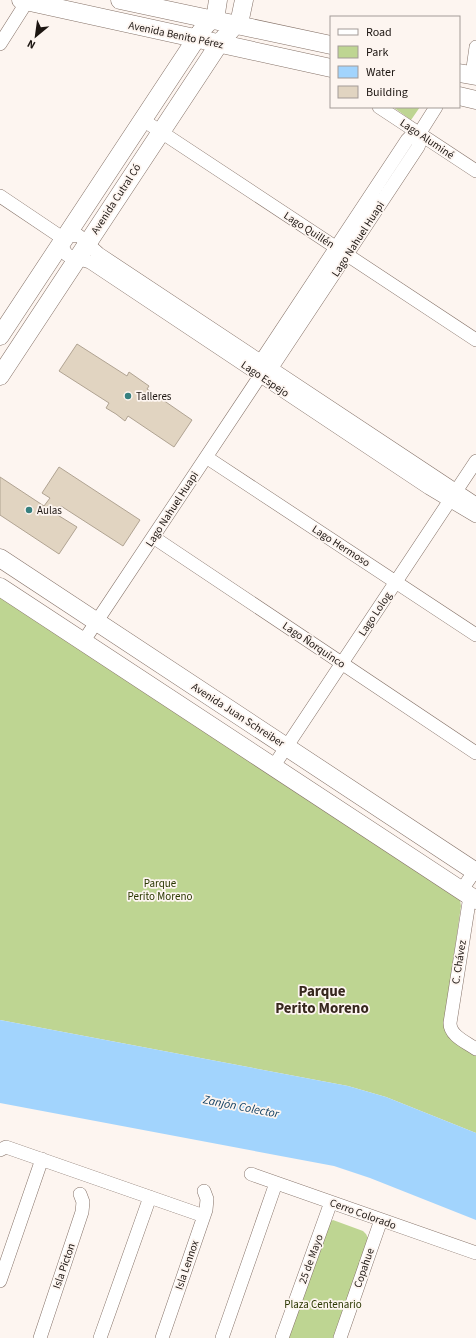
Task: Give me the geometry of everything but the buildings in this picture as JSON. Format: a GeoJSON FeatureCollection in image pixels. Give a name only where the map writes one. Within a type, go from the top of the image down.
{"type":"FeatureCollection","features":[{"type":"Feature","properties":{"kind":"main road","name":"Avenida Benito Pérez"},"geometry":{"type":"LineString","coordinates":[[25,0],[196,40],[220,42],[323,67]]}},
{"type":"Feature","properties":{"kind":"main road","name":"Avenida Benito Pérez"},"geometry":{"type":"LineString","coordinates":[[120,0],[330,45]]}},
{"type":"Feature","properties":{"kind":"main road"},"geometry":{"type":"LineString","coordinates":[[218,0],[216,21],[222,24],[225,29],[220,42]]}},
{"type":"Feature","properties":{"kind":"main road"},"geometry":{"type":"LineString","coordinates":[[236,25],[241,16],[244,0]]}},
{"type":"Feature","properties":{"kind":"main road","name":"Avenida Cutral Có"},"geometry":{"type":"LineString","coordinates":[[0,336],[196,40],[210,21],[216,21]]}},
{"type":"Feature","properties":{"kind":"main road","name":"Avenida Cutral Có"},"geometry":{"type":"LineString","coordinates":[[0,376],[220,42],[236,25]]}},
{"type":"Feature","properties":{"kind":"main road"},"geometry":{"type":"LineString","coordinates":[[460,96],[476,100]]}},
{"type":"Feature","properties":{"kind":"main road","name":"Avenida Juan Schreiber"},"geometry":{"type":"LineString","coordinates":[[0,558],[476,871]]}},
{"type":"Feature","properties":{"kind":"main road"},"geometry":{"type":"LineString","coordinates":[[0,587],[469,896]]}},
{"type":"Feature","properties":{"kind":"street"},"geometry":{"type":"LineString","coordinates":[[0,44],[25,0]]}},
{"type":"Feature","properties":{"kind":"street"},"geometry":{"type":"LineString","coordinates":[[469,75],[476,47]]}},
{"type":"Feature","properties":{"kind":"street","name":"Lago Aluminé"},"geometry":{"type":"LineString","coordinates":[[380,108],[476,171]]}},
{"type":"Feature","properties":{"kind":"street","name":"Lago Nahuel Huapi"},"geometry":{"type":"LineString","coordinates":[[260,376],[257,370],[261,361],[407,140],[410,137],[419,134],[435,108]]}},
{"type":"Feature","properties":{"kind":"street","name":"Lago Quillén"},"geometry":{"type":"LineString","coordinates":[[143,120],[476,340]]}},
{"type":"Feature","properties":{"kind":"street","name":"Lago Nahuel Huapi"},"geometry":{"type":"LineString","coordinates":[[260,376],[266,376],[273,369],[418,147],[420,139],[419,134]]}},
{"type":"Feature","properties":{"kind":"street"},"geometry":{"type":"LineString","coordinates":[[0,196],[64,239]]}},
{"type":"Feature","properties":{"kind":"street","name":"Lago Espejo"},"geometry":{"type":"LineString","coordinates":[[476,504],[453,496],[429,488],[92,264],[82,251],[77,235],[68,235],[64,239],[62,246],[64,252],[70,256],[82,251],[99,254],[273,369],[453,496],[476,516]]}},
{"type":"Feature","properties":{"kind":"street","name":"Lago Nahuel Huapi"},"geometry":{"type":"LineString","coordinates":[[84,642],[260,376]]}},
{"type":"Feature","properties":{"kind":"street","name":"Lago Hermoso"},"geometry":{"type":"LineString","coordinates":[[206,457],[476,635]]}},
{"type":"Feature","properties":{"kind":"street","name":"Lago Lolog"},"geometry":{"type":"LineString","coordinates":[[273,767],[476,461]]}},
{"type":"Feature","properties":{"kind":"street","name":"Lago Ñorquinco"},"geometry":{"type":"LineString","coordinates":[[153,537],[476,753]]}},
{"type":"Feature","properties":{"kind":"street"},"geometry":{"type":"LineString","coordinates":[[469,896],[476,871]]}},
{"type":"Feature","properties":{"kind":"street","name":"C. Chávez"},"geometry":{"type":"LineString","coordinates":[[469,896],[450,1019],[451,1029],[457,1036],[476,1049]]}},
{"type":"Feature","properties":{"kind":"street"},"geometry":{"type":"LineString","coordinates":[[0,1150],[6,1147],[204,1216]]}},
{"type":"Feature","properties":{"kind":"street"},"geometry":{"type":"LineString","coordinates":[[0,1281],[42,1160]]}},
{"type":"Feature","properties":{"kind":"street","name":"Cerro Colorado"},"geometry":{"type":"LineString","coordinates":[[251,1174],[476,1253]]}},
{"type":"Feature","properties":{"kind":"street"},"geometry":{"type":"LineString","coordinates":[[222,1338],[276,1183]]}},
{"type":"Feature","properties":{"kind":"street","name":"Isla Lennox"},"geometry":{"type":"LineString","coordinates":[[162,1338],[204,1216],[207,1203],[204,1191]]}},
{"type":"Feature","properties":{"kind":"street","name":"Isla Picton"},"geometry":{"type":"LineString","coordinates":[[40,1338],[82,1212],[83,1206],[80,1194]]}},
{"type":"Feature","properties":{"kind":"street"},"geometry":{"type":"LineString","coordinates":[[100,1338],[150,1197]]}},
{"type":"Feature","properties":{"kind":"street","name":"25 de Mayo"},"geometry":{"type":"LineString","coordinates":[[282,1338],[331,1202]]}},
{"type":"Feature","properties":{"kind":"street","name":"Copahue"},"geometry":{"type":"LineString","coordinates":[[340,1338],[381,1220]]}},
{"type":"Feature","properties":{"kind":"green space"},"geometry":{"type":"Polygon","coordinates":[[[394,108],[419,108],[411,120],[394,108]]]}},
{"type":"Feature","properties":{"kind":"green space","name":"Parque Perito Moreno"},"geometry":{"type":"Polygon","coordinates":[[[0,593],[460,900],[461,906],[445,1018],[453,1040],[476,1056],[476,1133],[386,1097],[348,1086],[0,1020],[0,593]]]}},
{"type":"Feature","properties":{"kind":"green space","name":"Plaza Centenario"},"geometry":{"type":"Polygon","coordinates":[[[333,1220],[363,1231],[368,1238],[334,1338],[288,1338],[330,1222],[333,1220]]]}},
{"type":"Feature","properties":{"kind":"water","name":"Zanjón Colector"},"geometry":{"type":"Polygon","coordinates":[[[0,1020],[348,1086],[386,1097],[476,1133],[476,1220],[370,1178],[334,1166],[0,1103],[0,1020]]]}},
{"type":"Feature","properties":{"kind":"place","name":"Talleres"},"geometry":{"type":"Point","coordinates":[128,396]}},
{"type":"Feature","properties":{"kind":"place","name":"Aulas"},"geometry":{"type":"Point","coordinates":[29,510]}},
{"type":"Feature","properties":{"kind":"district","name":"Parque Perito Moreno"},"geometry":{"type":"Point","coordinates":[322,1000]}}]}
